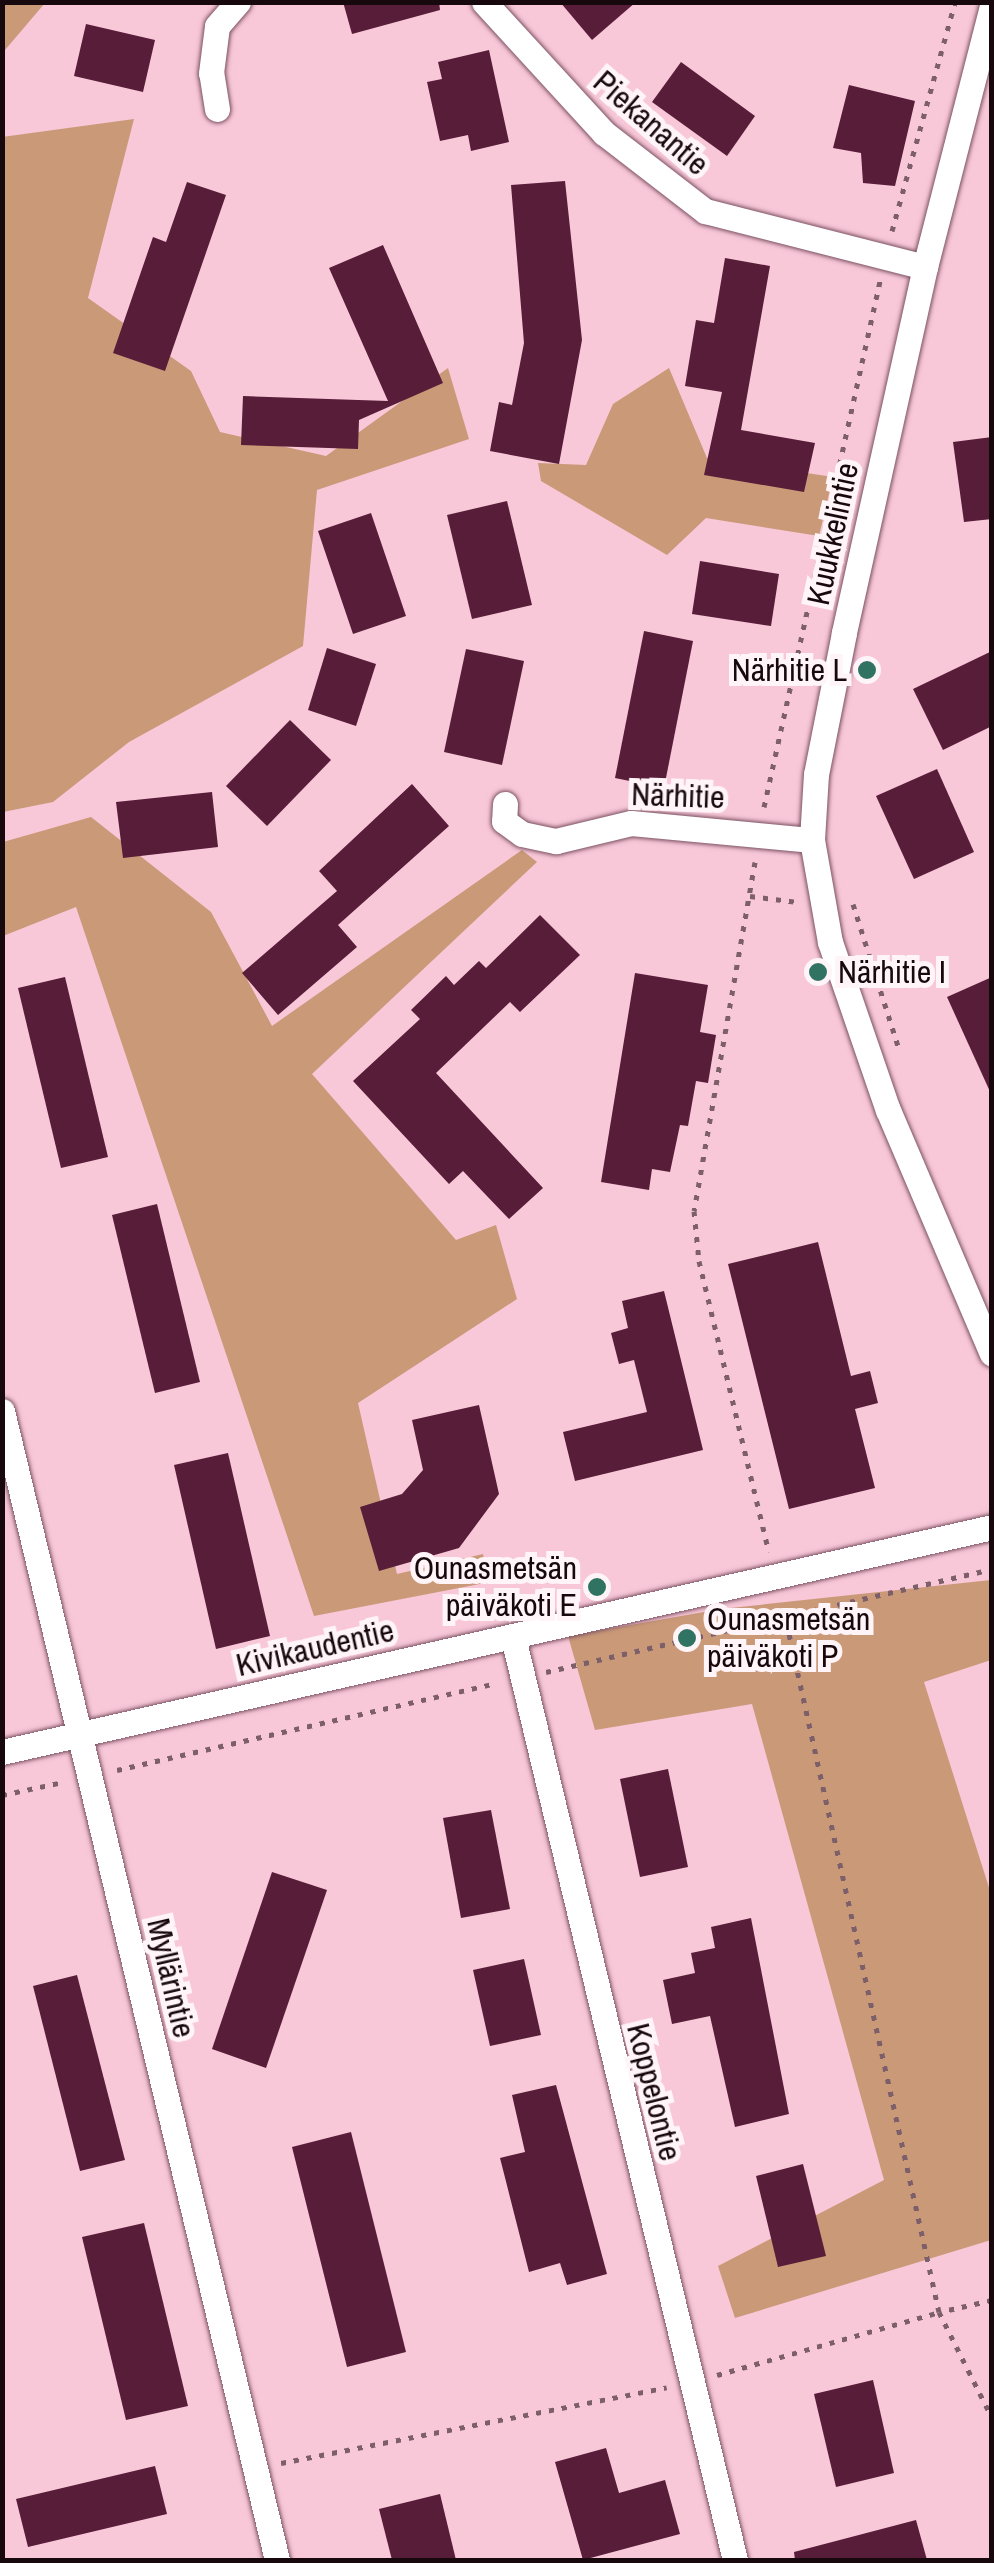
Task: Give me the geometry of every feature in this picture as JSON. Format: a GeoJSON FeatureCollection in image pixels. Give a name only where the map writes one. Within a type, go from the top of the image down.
{"type":"FeatureCollection","features":[{"type":"Feature","properties":{"kind":"street"},"geometry":{"type":"LineString","coordinates":[[217,109],[212,72],[217,26],[238,2]]}},
{"type":"Feature","properties":{"kind":"street","name":"Piekanantie"},"geometry":{"type":"LineString","coordinates":[[484,2],[604,133],[705,211],[925,267]]}},
{"type":"Feature","properties":{"kind":"street","name":"Kuukkelintie"},"geometry":{"type":"LineString","coordinates":[[992,6],[925,267],[844,633],[816,774],[812,840],[830,942],[888,1110],[992,1354]]}},
{"type":"Feature","properties":{"kind":"street","name":"Närhitie"},"geometry":{"type":"LineString","coordinates":[[505,804],[504,821],[522,834],[556,841],[631,823],[812,840]]}},
{"type":"Feature","properties":{"kind":"street","name":"Myllärintie"},"geometry":{"type":"LineString","coordinates":[[2,1411],[76,1735],[277,2560]]}},
{"type":"Feature","properties":{"kind":"street","name":"Kivikaudentie"},"geometry":{"type":"LineString","coordinates":[[2,1752],[992,1527]]}},
{"type":"Feature","properties":{"kind":"street","name":"Koppelontie"},"geometry":{"type":"LineString","coordinates":[[513,1638],[735,2560]]}},
{"type":"Feature","properties":{"kind":"path"},"geometry":{"type":"LineString","coordinates":[[750,896],[801,902]]}},
{"type":"Feature","properties":{"kind":"path"},"geometry":{"type":"LineString","coordinates":[[847,896],[900,1053]]}},
{"type":"Feature","properties":{"kind":"path"},"geometry":{"type":"LineString","coordinates":[[787,1616],[939,2312],[992,2418]]}},
{"type":"Feature","properties":{"kind":"path"},"geometry":{"type":"LineString","coordinates":[[254,2468],[691,2382],[992,2300]]}},
{"type":"Feature","properties":{"kind":"shaded area"},"geometry":{"type":"Polygon","coordinates":[[[3,2],[45,3],[5,50],[3,92],[3,2]]]}},
{"type":"Feature","properties":{"kind":"shaded area"},"geometry":{"type":"Polygon","coordinates":[[[134,119],[88,298],[191,371],[220,432],[326,456],[448,368],[469,439],[317,490],[303,646],[129,742],[53,802],[3,812],[2,137],[134,119]]]}},
{"type":"Feature","properties":{"kind":"shaded area"},"geometry":{"type":"Polygon","coordinates":[[[669,368],[707,458],[833,477],[819,536],[706,518],[667,555],[541,481],[538,463],[586,465],[613,404],[669,368]]]}},
{"type":"Feature","properties":{"kind":"shaded area"},"geometry":{"type":"Polygon","coordinates":[[[91,817],[211,912],[272,1026],[522,850],[537,862],[312,1074],[456,1240],[496,1225],[517,1299],[358,1403],[397,1574],[483,1554],[490,1582],[314,1616],[76,907],[3,936],[3,842],[91,817]]]}},
{"type":"Feature","properties":{"kind":"shaded area"},"geometry":{"type":"Polygon","coordinates":[[[991,1580],[991,1660],[924,1682],[991,1894],[991,2240],[735,2318],[718,2266],[884,2180],[752,1704],[595,1730],[568,1636],[721,1609],[991,1580]]]}},
{"type":"Feature","properties":{"kind":"building"},"geometry":{"type":"Polygon","coordinates":[[[343,2],[439,2],[440,10],[352,34],[343,2]]]}},
{"type":"Feature","properties":{"kind":"building"},"geometry":{"type":"Polygon","coordinates":[[[560,2],[636,2],[592,40],[560,2]]]}},
{"type":"Feature","properties":{"kind":"building"},"geometry":{"type":"Polygon","coordinates":[[[86,24],[155,40],[143,92],[74,76],[86,24]]]}},
{"type":"Feature","properties":{"kind":"building"},"geometry":{"type":"Polygon","coordinates":[[[489,50],[509,142],[471,151],[468,135],[440,141],[427,82],[442,79],[438,62],[489,50]]]}},
{"type":"Feature","properties":{"kind":"building"},"geometry":{"type":"Polygon","coordinates":[[[681,62],[755,116],[727,156],[652,102],[681,62]]]}},
{"type":"Feature","properties":{"kind":"building"},"geometry":{"type":"Polygon","coordinates":[[[849,85],[915,101],[895,186],[863,183],[861,153],[833,148],[849,85]]]}},
{"type":"Feature","properties":{"kind":"building"},"geometry":{"type":"Polygon","coordinates":[[[565,181],[582,340],[559,464],[490,451],[499,402],[512,405],[524,343],[511,185],[565,181]]]}},
{"type":"Feature","properties":{"kind":"building"},"geometry":{"type":"Polygon","coordinates":[[[187,182],[226,195],[165,371],[113,353],[153,237],[166,242],[187,182]]]}},
{"type":"Feature","properties":{"kind":"building"},"geometry":{"type":"Polygon","coordinates":[[[383,245],[443,383],[359,420],[358,449],[241,445],[243,396],[388,401],[329,268],[383,245]]]}},
{"type":"Feature","properties":{"kind":"building"},"geometry":{"type":"Polygon","coordinates":[[[725,258],[770,266],[741,430],[815,443],[804,492],[704,475],[722,392],[685,386],[696,320],[714,323],[725,258]]]}},
{"type":"Feature","properties":{"kind":"building"},"geometry":{"type":"Polygon","coordinates":[[[992,437],[992,519],[964,522],[953,442],[992,437]]]}},
{"type":"Feature","properties":{"kind":"building"},"geometry":{"type":"Polygon","coordinates":[[[507,501],[532,605],[472,619],[447,515],[507,501]]]}},
{"type":"Feature","properties":{"kind":"building"},"geometry":{"type":"Polygon","coordinates":[[[371,513],[406,616],[353,634],[318,531],[371,513]]]}},
{"type":"Feature","properties":{"kind":"building"},"geometry":{"type":"Polygon","coordinates":[[[700,561],[779,574],[771,626],[692,614],[700,561]]]}},
{"type":"Feature","properties":{"kind":"building"},"geometry":{"type":"Polygon","coordinates":[[[644,631],[693,641],[664,788],[615,778],[644,631]]]}},
{"type":"Feature","properties":{"kind":"building"},"geometry":{"type":"Polygon","coordinates":[[[327,648],[376,664],[356,726],[308,710],[327,648]]]}},
{"type":"Feature","properties":{"kind":"building"},"geometry":{"type":"Polygon","coordinates":[[[466,649],[524,661],[502,765],[444,752],[466,649]]]}},
{"type":"Feature","properties":{"kind":"building"},"geometry":{"type":"Polygon","coordinates":[[[992,651],[992,726],[943,750],[913,689],[992,651]]]}},
{"type":"Feature","properties":{"kind":"building"},"geometry":{"type":"Polygon","coordinates":[[[290,720],[331,760],[267,826],[226,786],[290,720]]]}},
{"type":"Feature","properties":{"kind":"building"},"geometry":{"type":"Polygon","coordinates":[[[937,769],[974,852],[914,879],[876,796],[937,769]]]}},
{"type":"Feature","properties":{"kind":"building"},"geometry":{"type":"Polygon","coordinates":[[[412,784],[449,826],[338,925],[357,947],[278,1015],[242,973],[337,891],[319,871],[412,784]]]}},
{"type":"Feature","properties":{"kind":"building"},"geometry":{"type":"Polygon","coordinates":[[[212,792],[218,847],[123,858],[116,802],[212,792]]]}},
{"type":"Feature","properties":{"kind":"building"},"geometry":{"type":"Polygon","coordinates":[[[540,915],[580,955],[520,1012],[510,1002],[436,1073],[543,1188],[509,1219],[463,1171],[449,1184],[353,1081],[420,1019],[411,1010],[446,976],[454,985],[479,961],[486,968],[540,915]]]}},
{"type":"Feature","properties":{"kind":"building"},"geometry":{"type":"Polygon","coordinates":[[[635,973],[708,985],[700,1032],[716,1035],[708,1083],[696,1081],[688,1126],[680,1125],[670,1172],[652,1169],[649,1190],[601,1182],[635,973]]]}},
{"type":"Feature","properties":{"kind":"building"},"geometry":{"type":"Polygon","coordinates":[[[65,977],[108,1157],[61,1168],[18,988],[65,977]]]}},
{"type":"Feature","properties":{"kind":"building"},"geometry":{"type":"Polygon","coordinates":[[[992,977],[992,1096],[947,997],[992,977]]]}},
{"type":"Feature","properties":{"kind":"building"},"geometry":{"type":"Polygon","coordinates":[[[157,1204],[200,1382],[155,1393],[112,1215],[157,1204]]]}},
{"type":"Feature","properties":{"kind":"building"},"geometry":{"type":"Polygon","coordinates":[[[818,1242],[851,1376],[870,1371],[878,1403],[855,1409],[875,1488],[789,1509],[728,1264],[818,1242]]]}},
{"type":"Feature","properties":{"kind":"building"},"geometry":{"type":"Polygon","coordinates":[[[664,1291],[703,1450],[575,1481],[563,1432],[647,1412],[634,1360],[619,1364],[611,1333],[628,1328],[622,1301],[664,1291]]]}},
{"type":"Feature","properties":{"kind":"building"},"geometry":{"type":"Polygon","coordinates":[[[479,1405],[499,1494],[459,1548],[379,1571],[360,1507],[402,1494],[423,1470],[412,1420],[479,1405]]]}},
{"type":"Feature","properties":{"kind":"building"},"geometry":{"type":"Polygon","coordinates":[[[228,1453],[270,1636],[216,1649],[174,1465],[228,1453]]]}},
{"type":"Feature","properties":{"kind":"building"},"geometry":{"type":"Polygon","coordinates":[[[668,1769],[688,1867],[640,1877],[620,1779],[668,1769]]]}},
{"type":"Feature","properties":{"kind":"building"},"geometry":{"type":"Polygon","coordinates":[[[491,1810],[510,1909],[461,1918],[443,1818],[491,1810]]]}},
{"type":"Feature","properties":{"kind":"building"},"geometry":{"type":"Polygon","coordinates":[[[272,1872],[327,1890],[266,2068],[212,2049],[272,1872]]]}},
{"type":"Feature","properties":{"kind":"building"},"geometry":{"type":"Polygon","coordinates":[[[751,1918],[789,2114],[735,2127],[710,2016],[672,2024],[663,1980],[695,1973],[691,1953],[715,1948],[711,1927],[751,1918]]]}},
{"type":"Feature","properties":{"kind":"building"},"geometry":{"type":"Polygon","coordinates":[[[524,1959],[541,2035],[490,2046],[473,1970],[524,1959]]]}},
{"type":"Feature","properties":{"kind":"building"},"geometry":{"type":"Polygon","coordinates":[[[77,1975],[125,2160],[80,2171],[33,1986],[77,1975]]]}},
{"type":"Feature","properties":{"kind":"building"},"geometry":{"type":"Polygon","coordinates":[[[556,2085],[607,2274],[567,2285],[560,2263],[529,2272],[500,2158],[525,2152],[512,2095],[556,2085]]]}},
{"type":"Feature","properties":{"kind":"building"},"geometry":{"type":"Polygon","coordinates":[[[351,2132],[406,2352],[347,2367],[292,2147],[351,2132]]]}},
{"type":"Feature","properties":{"kind":"building"},"geometry":{"type":"Polygon","coordinates":[[[803,2164],[826,2256],[778,2267],[756,2176],[803,2164]]]}},
{"type":"Feature","properties":{"kind":"building"},"geometry":{"type":"Polygon","coordinates":[[[144,2223],[188,2406],[126,2420],[82,2237],[144,2223]]]}},
{"type":"Feature","properties":{"kind":"building"},"geometry":{"type":"Polygon","coordinates":[[[873,2380],[894,2473],[836,2487],[814,2394],[873,2380]]]}},
{"type":"Feature","properties":{"kind":"building"},"geometry":{"type":"Polygon","coordinates":[[[606,2448],[619,2493],[665,2480],[680,2534],[583,2560],[555,2462],[606,2448]]]}},
{"type":"Feature","properties":{"kind":"building"},"geometry":{"type":"Polygon","coordinates":[[[155,2466],[167,2514],[28,2547],[16,2499],[155,2466]]]}},
{"type":"Feature","properties":{"kind":"building"},"geometry":{"type":"Polygon","coordinates":[[[440,2494],[456,2560],[392,2560],[379,2509],[440,2494]]]}},
{"type":"Feature","properties":{"kind":"building"},"geometry":{"type":"Polygon","coordinates":[[[916,2520],[927,2560],[795,2560],[794,2552],[916,2520]]]}},
{"type":"Feature","properties":{"kind":"place","name":"Närhitie L"},"geometry":{"type":"Point","coordinates":[867,670]}},
{"type":"Feature","properties":{"kind":"place","name":"Närhitie I"},"geometry":{"type":"Point","coordinates":[818,972]}},
{"type":"Feature","properties":{"kind":"place","name":"Ounasmetsän päiväkoti E"},"geometry":{"type":"Point","coordinates":[597,1587]}},
{"type":"Feature","properties":{"kind":"place","name":"Ounasmetsän päiväkoti P"},"geometry":{"type":"Point","coordinates":[687,1638]}}]}
